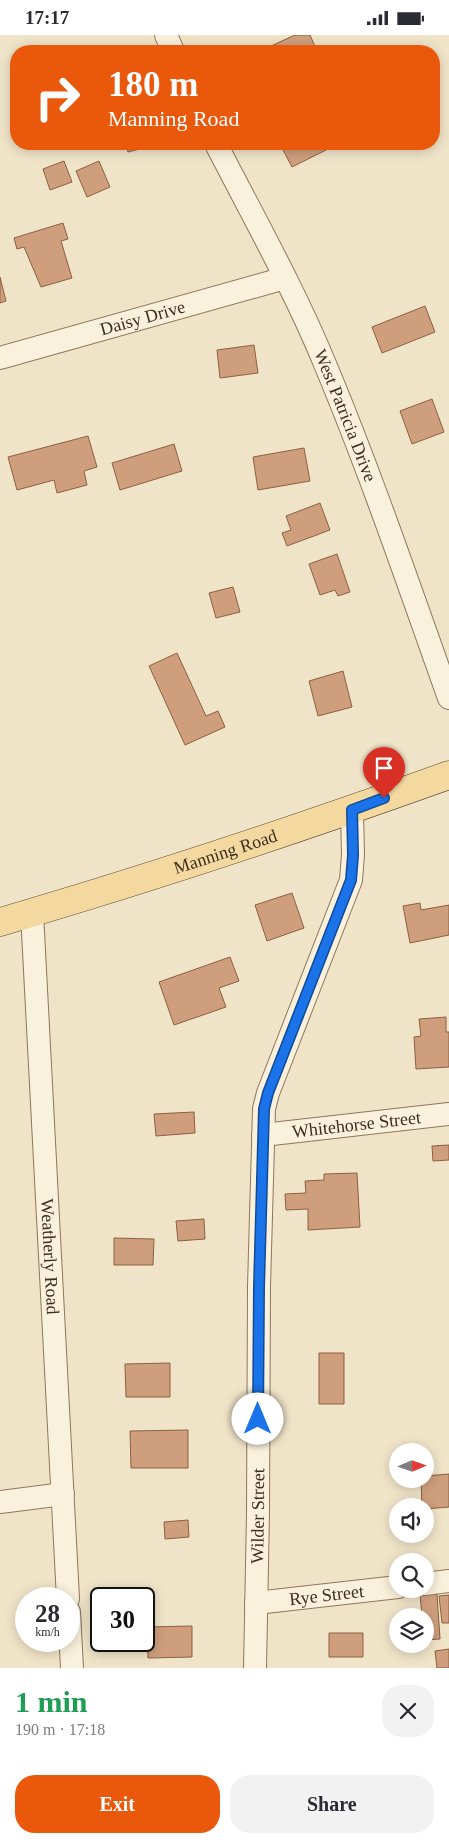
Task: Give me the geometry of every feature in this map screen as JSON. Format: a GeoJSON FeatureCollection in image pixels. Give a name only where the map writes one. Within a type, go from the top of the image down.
{"type":"FeatureCollection","features":[{"type":"Feature","properties":{"kind":"main road","name":"Manning Road"},"geometry":{"type":"LineString","coordinates":[[0,922],[352,810],[449,775]]}},
{"type":"Feature","properties":{"kind":"street","name":"West Patricia Drive"},"geometry":{"type":"LineString","coordinates":[[219,150],[285,278],[325,363],[386,522],[449,698]]}},
{"type":"Feature","properties":{"kind":"street","name":"Daisy Drive"},"geometry":{"type":"LineString","coordinates":[[0,358],[285,278]]}},
{"type":"Feature","properties":{"kind":"street","name":"Wilder Street"},"geometry":{"type":"LineString","coordinates":[[255,1668],[259,1287],[264,1109],[268,1093],[351,880],[353,855],[352,810]]}},
{"type":"Feature","properties":{"kind":"street","name":"Weatherly Road"},"geometry":{"type":"LineString","coordinates":[[32,913],[67,1587]]}},
{"type":"Feature","properties":{"kind":"street","name":"Whitehorse Street"},"geometry":{"type":"LineString","coordinates":[[263,1135],[449,1114]]}},
{"type":"Feature","properties":{"kind":"street"},"geometry":{"type":"LineString","coordinates":[[0,1503],[63,1494]]}},
{"type":"Feature","properties":{"kind":"street"},"geometry":{"type":"LineString","coordinates":[[434,1583],[449,1581]]}},
{"type":"Feature","properties":{"kind":"street","name":"Rye Street"},"geometry":{"type":"LineString","coordinates":[[256,1603],[389,1588]]}},
{"type":"Feature","properties":{"kind":"street"},"geometry":{"type":"LineString","coordinates":[[71,1652],[72,1668]]}},
{"type":"Feature","properties":{"kind":"building"},"geometry":{"type":"Polygon","coordinates":[[[295,35],[310,35],[314,45],[273,45],[295,35]]]}},
{"type":"Feature","properties":{"kind":"building"},"geometry":{"type":"Polygon","coordinates":[[[283,150],[326,150],[292,167],[283,150]]]}},
{"type":"Feature","properties":{"kind":"building"},"geometry":{"type":"Polygon","coordinates":[[[64,161],[72,182],[50,190],[43,169],[64,161]]]}},
{"type":"Feature","properties":{"kind":"building"},"geometry":{"type":"Polygon","coordinates":[[[99,161],[110,187],[87,197],[76,171],[99,161]]]}},
{"type":"Feature","properties":{"kind":"building"},"geometry":{"type":"Polygon","coordinates":[[[63,223],[68,239],[61,241],[72,278],[41,287],[24,247],[17,249],[14,238],[63,223]]]}},
{"type":"Feature","properties":{"kind":"building"},"geometry":{"type":"Polygon","coordinates":[[[0,277],[6,301],[0,303],[0,277]]]}},
{"type":"Feature","properties":{"kind":"building"},"geometry":{"type":"Polygon","coordinates":[[[425,306],[435,332],[382,353],[372,327],[425,306]]]}},
{"type":"Feature","properties":{"kind":"building"},"geometry":{"type":"Polygon","coordinates":[[[254,345],[258,373],[220,378],[217,350],[254,345]]]}},
{"type":"Feature","properties":{"kind":"building"},"geometry":{"type":"Polygon","coordinates":[[[432,399],[444,432],[412,444],[400,411],[432,399]]]}},
{"type":"Feature","properties":{"kind":"building"},"geometry":{"type":"Polygon","coordinates":[[[88,436],[97,467],[84,471],[87,485],[57,493],[54,480],[17,490],[8,457],[88,436]]]}},
{"type":"Feature","properties":{"kind":"building"},"geometry":{"type":"Polygon","coordinates":[[[174,444],[182,471],[120,490],[112,463],[174,444]]]}},
{"type":"Feature","properties":{"kind":"building"},"geometry":{"type":"Polygon","coordinates":[[[304,448],[310,481],[258,490],[253,457],[304,448]]]}},
{"type":"Feature","properties":{"kind":"building"},"geometry":{"type":"Polygon","coordinates":[[[320,503],[330,530],[287,546],[282,533],[291,530],[286,516],[320,503]]]}},
{"type":"Feature","properties":{"kind":"building"},"geometry":{"type":"Polygon","coordinates":[[[337,554],[350,592],[338,596],[335,590],[320,595],[309,564],[337,554]]]}},
{"type":"Feature","properties":{"kind":"building"},"geometry":{"type":"Polygon","coordinates":[[[233,587],[240,612],[216,618],[209,593],[233,587]]]}},
{"type":"Feature","properties":{"kind":"building"},"geometry":{"type":"Polygon","coordinates":[[[177,653],[206,716],[218,711],[225,727],[185,745],[149,666],[177,653]]]}},
{"type":"Feature","properties":{"kind":"building"},"geometry":{"type":"Polygon","coordinates":[[[343,671],[352,707],[318,716],[309,681],[343,671]]]}},
{"type":"Feature","properties":{"kind":"building"},"geometry":{"type":"Polygon","coordinates":[[[292,893],[304,928],[267,941],[255,905],[292,893]]]}},
{"type":"Feature","properties":{"kind":"building"},"geometry":{"type":"Polygon","coordinates":[[[420,903],[421,910],[449,905],[449,935],[410,943],[403,906],[420,903]]]}},
{"type":"Feature","properties":{"kind":"building"},"geometry":{"type":"Polygon","coordinates":[[[230,957],[239,981],[219,988],[226,1007],[174,1025],[159,982],[230,957]]]}},
{"type":"Feature","properties":{"kind":"building"},"geometry":{"type":"Polygon","coordinates":[[[446,1017],[446,1032],[449,1032],[449,1067],[416,1069],[414,1037],[421,1036],[419,1019],[446,1017]]]}},
{"type":"Feature","properties":{"kind":"building"},"geometry":{"type":"Polygon","coordinates":[[[194,1112],[195,1133],[156,1136],[154,1114],[194,1112]]]}},
{"type":"Feature","properties":{"kind":"building"},"geometry":{"type":"Polygon","coordinates":[[[449,1145],[449,1160],[433,1161],[432,1146],[449,1145]]]}},
{"type":"Feature","properties":{"kind":"building"},"geometry":{"type":"Polygon","coordinates":[[[357,1173],[360,1227],[308,1230],[308,1209],[286,1210],[285,1194],[306,1193],[305,1181],[324,1180],[324,1174],[357,1173]]]}},
{"type":"Feature","properties":{"kind":"building"},"geometry":{"type":"Polygon","coordinates":[[[204,1219],[205,1239],[178,1241],[176,1221],[204,1219]]]}},
{"type":"Feature","properties":{"kind":"building"},"geometry":{"type":"Polygon","coordinates":[[[114,1238],[154,1239],[153,1265],[114,1265],[114,1238]]]}},
{"type":"Feature","properties":{"kind":"building"},"geometry":{"type":"Polygon","coordinates":[[[319,1353],[344,1353],[344,1404],[319,1404],[319,1353]]]}},
{"type":"Feature","properties":{"kind":"building"},"geometry":{"type":"Polygon","coordinates":[[[170,1363],[170,1397],[126,1397],[125,1364],[170,1363]]]}},
{"type":"Feature","properties":{"kind":"building"},"geometry":{"type":"Polygon","coordinates":[[[188,1430],[188,1468],[131,1468],[130,1431],[188,1430]]]}},
{"type":"Feature","properties":{"kind":"building"},"geometry":{"type":"Polygon","coordinates":[[[449,1474],[449,1507],[434,1508],[434,1498],[422,1498],[421,1488],[434,1488],[434,1475],[449,1474]]]}},
{"type":"Feature","properties":{"kind":"building"},"geometry":{"type":"Polygon","coordinates":[[[188,1520],[189,1537],[165,1539],[164,1522],[188,1520]]]}},
{"type":"Feature","properties":{"kind":"building"},"geometry":{"type":"Polygon","coordinates":[[[434,1594],[437,1594],[440,1639],[434,1639],[434,1608],[421,1608],[420,1598],[434,1598],[434,1594]]]}},
{"type":"Feature","properties":{"kind":"building"},"geometry":{"type":"Polygon","coordinates":[[[449,1595],[449,1623],[442,1623],[439,1596],[449,1595]]]}},
{"type":"Feature","properties":{"kind":"building"},"geometry":{"type":"Polygon","coordinates":[[[192,1626],[192,1657],[148,1658],[148,1652],[155,1652],[155,1627],[192,1626]]]}},
{"type":"Feature","properties":{"kind":"building"},"geometry":{"type":"Polygon","coordinates":[[[329,1633],[363,1633],[363,1657],[329,1657],[329,1633]]]}},
{"type":"Feature","properties":{"kind":"building"},"geometry":{"type":"Polygon","coordinates":[[[449,1649],[449,1668],[437,1668],[435,1651],[449,1649]]]}},
{"type":"Feature","properties":{"kind":"route"},"geometry":{"type":"LineString","coordinates":[[258,1419],[259,1287],[264,1109],[268,1093],[351,880],[353,855],[352,810],[384,798]]}}]}
